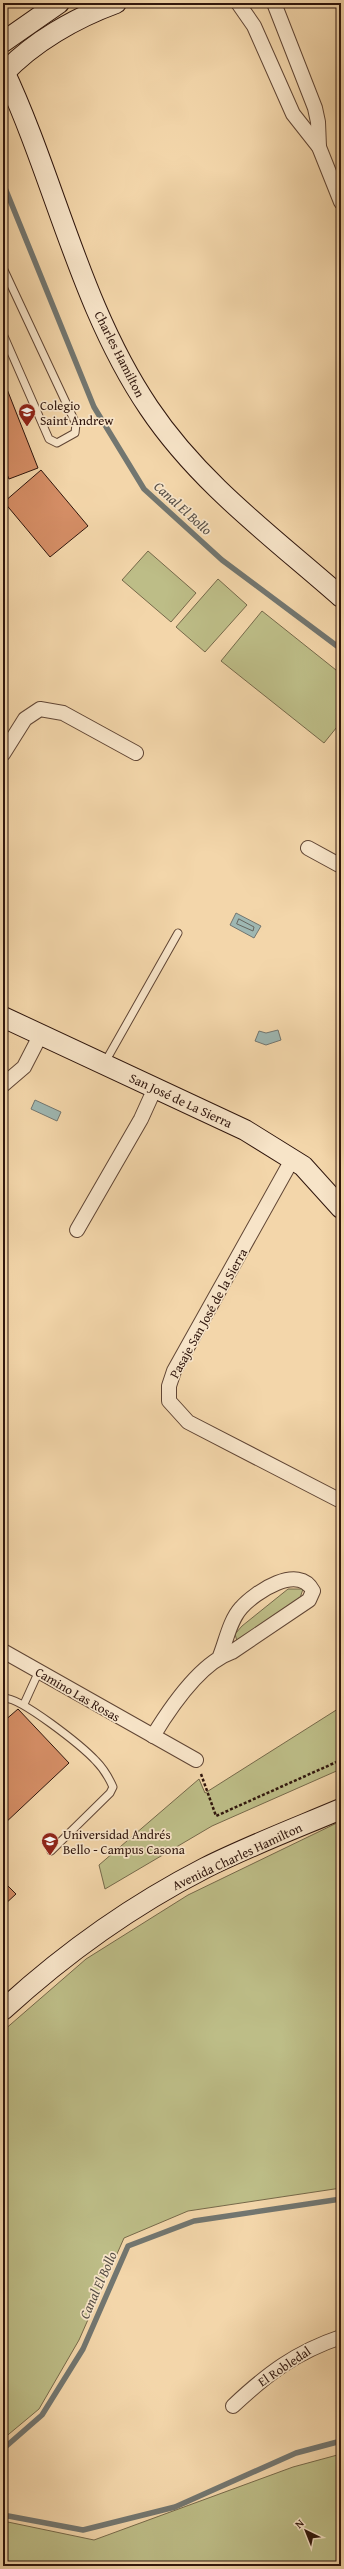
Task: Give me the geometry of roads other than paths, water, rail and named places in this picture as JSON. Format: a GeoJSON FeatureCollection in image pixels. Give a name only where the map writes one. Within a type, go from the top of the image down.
{"type":"FeatureCollection","features":[{"type":"Feature","properties":{"kind":"street"},"geometry":{"type":"LineString","coordinates":[[3,42],[59,3]]}},
{"type":"Feature","properties":{"kind":"street"},"geometry":{"type":"LineString","coordinates":[[4,72],[42,41],[73,22],[116,3]]}},
{"type":"Feature","properties":{"kind":"street"},"geometry":{"type":"LineString","coordinates":[[238,3],[254,26],[293,114],[319,147],[341,202]]}},
{"type":"Feature","properties":{"kind":"street"},"geometry":{"type":"LineString","coordinates":[[274,3],[315,108],[318,122],[319,147]]}},
{"type":"Feature","properties":{"kind":"street","name":"Charles Hamilton"},"geometry":{"type":"LineString","coordinates":[[4,72],[98,310],[134,386],[164,430],[205,477],[241,511],[341,597]]}},
{"type":"Feature","properties":{"kind":"street"},"geometry":{"type":"LineString","coordinates":[[3,754],[25,719],[40,709],[63,713],[136,753]]}},
{"type":"Feature","properties":{"kind":"street"},"geometry":{"type":"LineString","coordinates":[[308,848],[341,866]]}},
{"type":"Feature","properties":{"kind":"street","name":"San José de La Sierra"},"geometry":{"type":"LineString","coordinates":[[3,1017],[244,1130],[293,1158],[303,1166],[341,1208]]}},
{"type":"Feature","properties":{"kind":"street"},"geometry":{"type":"LineString","coordinates":[[3,1085],[24,1067],[41,1034]]}},
{"type":"Feature","properties":{"kind":"street"},"geometry":{"type":"LineString","coordinates":[[77,1230],[141,1119],[155,1088]]}},
{"type":"Feature","properties":{"kind":"street","name":"Pasaje San José de la Sierra"},"geometry":{"type":"LineString","coordinates":[[293,1158],[174,1371],[169,1386],[169,1401],[188,1422],[339,1500]]}},
{"type":"Feature","properties":{"kind":"street"},"geometry":{"type":"LineString","coordinates":[[154,1736],[174,1702],[220,1656],[234,1619],[240,1608],[252,1598],[277,1582],[285,1580],[299,1580],[310,1586],[313,1592],[309,1600],[232,1652],[220,1656]]}},
{"type":"Feature","properties":{"kind":"street","name":"Camino Las Rosas"},"geometry":{"type":"LineString","coordinates":[[3,1651],[196,1760]]}},
{"type":"Feature","properties":{"kind":"street","name":"Avenida Charles Hamilton"},"geometry":{"type":"LineString","coordinates":[[3,2010],[65,1957],[158,1894],[212,1865],[341,1809]]}},
{"type":"Feature","properties":{"kind":"street","name":"El Robledal"},"geometry":{"type":"LineString","coordinates":[[233,2406],[264,2377],[312,2347],[341,2337]]}},
{"type":"Feature","properties":{"kind":"lane"},"geometry":{"type":"LineString","coordinates":[[3,268],[76,424],[75,433],[57,443],[49,439],[3,334]]}},
{"type":"Feature","properties":{"kind":"lane"},"geometry":{"type":"LineString","coordinates":[[104,1064],[178,933]]}},
{"type":"Feature","properties":{"kind":"lane"},"geometry":{"type":"LineString","coordinates":[[24,1704],[39,1671]]}},
{"type":"Feature","properties":{"kind":"lane"},"geometry":{"type":"LineString","coordinates":[[3,1698],[9,1697],[24,1704],[96,1761],[113,1787],[110,1794],[51,1851]]}},
{"type":"Feature","properties":{"kind":"water"},"geometry":{"type":"Polygon","coordinates":[[[236,913],[261,926],[254,938],[230,925],[236,913]]]}},
{"type":"Feature","properties":{"kind":"water"},"geometry":{"type":"Polygon","coordinates":[[[278,1030],[281,1040],[266,1045],[255,1041],[259,1031],[266,1033],[278,1030]]]}},
{"type":"Feature","properties":{"kind":"water"},"geometry":{"type":"Polygon","coordinates":[[[35,1100],[61,1112],[57,1121],[31,1109],[35,1100]]]}},
{"type":"Feature","properties":{"kind":"waterway","name":"Canal El Bollo"},"geometry":{"type":"LineString","coordinates":[[3,183],[94,407],[144,489],[222,560],[341,649]]}},
{"type":"Feature","properties":{"kind":"waterway","name":"Canal El Bollo"},"geometry":{"type":"LineString","coordinates":[[3,2449],[42,2415],[83,2349],[128,2246],[194,2221],[341,2199]]}},
{"type":"Feature","properties":{"kind":"waterway","name":"Canal El Bollo"},"geometry":{"type":"LineString","coordinates":[[3,2515],[83,2530],[175,2507],[296,2453],[341,2441]]}},
{"type":"Feature","properties":{"kind":"place","name":"Colegio Saint Andrew"},"geometry":{"type":"Point","coordinates":[27,427]}},
{"type":"Feature","properties":{"kind":"place","name":"Universidad Andrés Bello - Campus Casona"},"geometry":{"type":"Point","coordinates":[50,1856]}}]}
